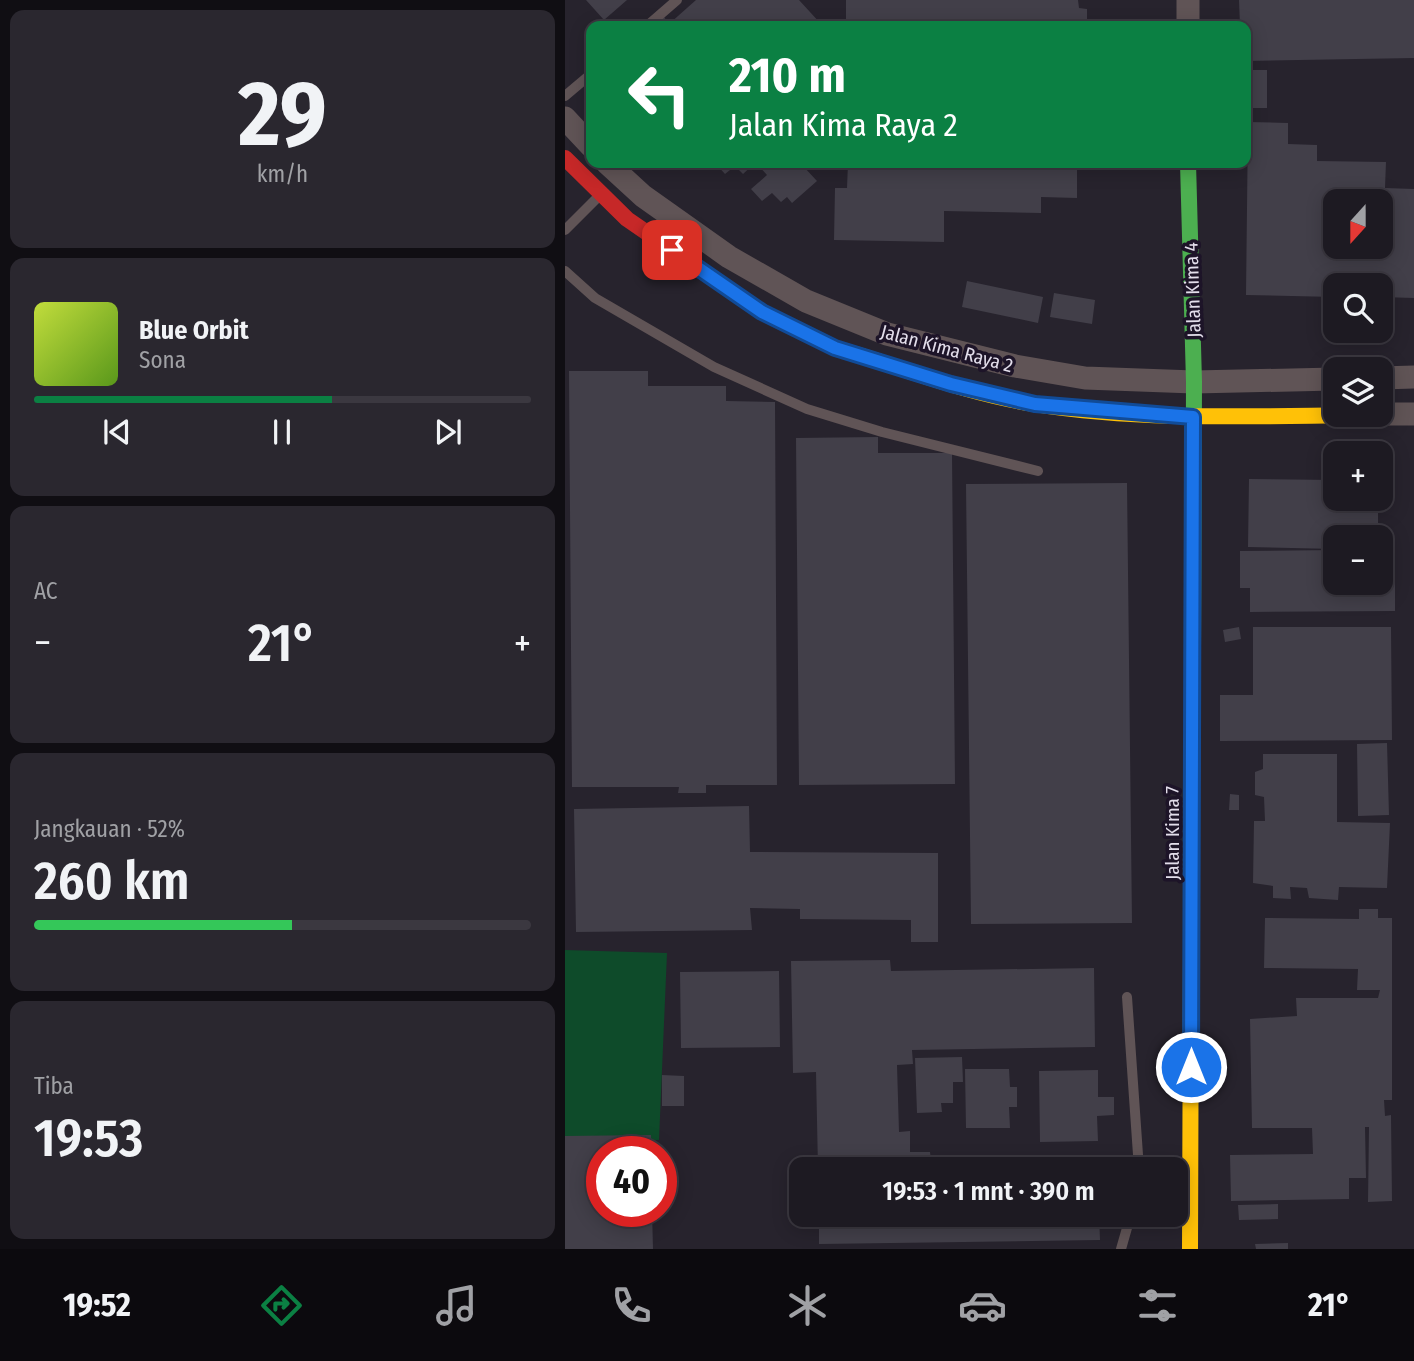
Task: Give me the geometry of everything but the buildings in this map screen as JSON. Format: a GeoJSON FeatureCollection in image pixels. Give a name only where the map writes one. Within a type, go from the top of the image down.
{"type":"FeatureCollection","features":[{"type":"Feature","properties":{"kind":"street"},"geometry":{"type":"LineString","coordinates":[[1188,0],[1188,21]]}},
{"type":"Feature","properties":{"kind":"street"},"geometry":{"type":"LineString","coordinates":[[565,118],[586,141]]}},
{"type":"Feature","properties":{"kind":"street","name":"Jalan Kima Raya 2"},"geometry":{"type":"LineString","coordinates":[[565,158],[627,219],[762,312],[835,348],[951,384],[1035,404],[1193,417],[1323,415]]}},
{"type":"Feature","properties":{"kind":"street","name":"Jalan Kima Raya 2"},"geometry":{"type":"LineString","coordinates":[[612,168],[643,196],[729,257],[806,301],[887,334],[1015,366],[1085,378],[1194,382],[1323,379]]}},
{"type":"Feature","properties":{"kind":"street","name":"Jalan Kima 4"},"geometry":{"type":"LineString","coordinates":[[1188,168],[1193,417]]}},
{"type":"Feature","properties":{"kind":"street"},"geometry":{"type":"LineString","coordinates":[[1393,378],[1414,377]]}},
{"type":"Feature","properties":{"kind":"street"},"geometry":{"type":"LineString","coordinates":[[1393,414],[1414,414]]}},
{"type":"Feature","properties":{"kind":"street","name":"Jalan Kima 7"},"geometry":{"type":"LineString","coordinates":[[1183,1157],[1193,417]]}},
{"type":"Feature","properties":{"kind":"street","name":"Jalan Kima 7"},"geometry":{"type":"LineString","coordinates":[[1188,1227],[1190,1249]]}},
{"type":"Feature","properties":{"kind":"lane"},"geometry":{"type":"LineString","coordinates":[[653,21],[677,0]]}},
{"type":"Feature","properties":{"kind":"lane"},"geometry":{"type":"LineString","coordinates":[[565,96],[586,78]]}},
{"type":"Feature","properties":{"kind":"lane"},"geometry":{"type":"LineString","coordinates":[[565,230],[600,195]]}},
{"type":"Feature","properties":{"kind":"lane"},"geometry":{"type":"LineString","coordinates":[[565,271],[595,298],[714,367],[807,409],[882,432],[1038,471]]}},
{"type":"Feature","properties":{"kind":"lane"},"geometry":{"type":"LineString","coordinates":[[1127,998],[1138,1157]]}},
{"type":"Feature","properties":{"kind":"lane"},"geometry":{"type":"LineString","coordinates":[[1121,1249],[1127,1227]]}},
{"type":"Feature","properties":{"kind":"green space"},"geometry":{"type":"Polygon","coordinates":[[[565,950],[667,953],[659,1136],[586,1136],[586,1139],[565,1139],[565,950]]]}},
{"type":"Feature","properties":{"kind":"traffic: fast"},"geometry":{"type":"LineString","coordinates":[[1188,168],[1194,382],[1193,652]]}},
{"type":"Feature","properties":{"kind":"traffic: slow"},"geometry":{"type":"LineString","coordinates":[[855,354],[989,395],[1035,404],[1157,415],[1323,415]]}},
{"type":"Feature","properties":{"kind":"traffic: slow"},"geometry":{"type":"LineString","coordinates":[[1190,1249],[1191,952]]}},
{"type":"Feature","properties":{"kind":"traffic: jam"},"geometry":{"type":"LineString","coordinates":[[565,158],[627,219],[762,312],[835,348],[855,354]]}},
{"type":"Feature","properties":{"kind":"traffic: jam"},"geometry":{"type":"LineString","coordinates":[[1191,952],[1193,652]]}},
{"type":"Feature","properties":{"kind":"route"},"geometry":{"type":"LineString","coordinates":[[672,250],[762,312],[835,348],[951,384],[1035,404],[1111,413],[1193,417],[1191,1067]]}}]}
